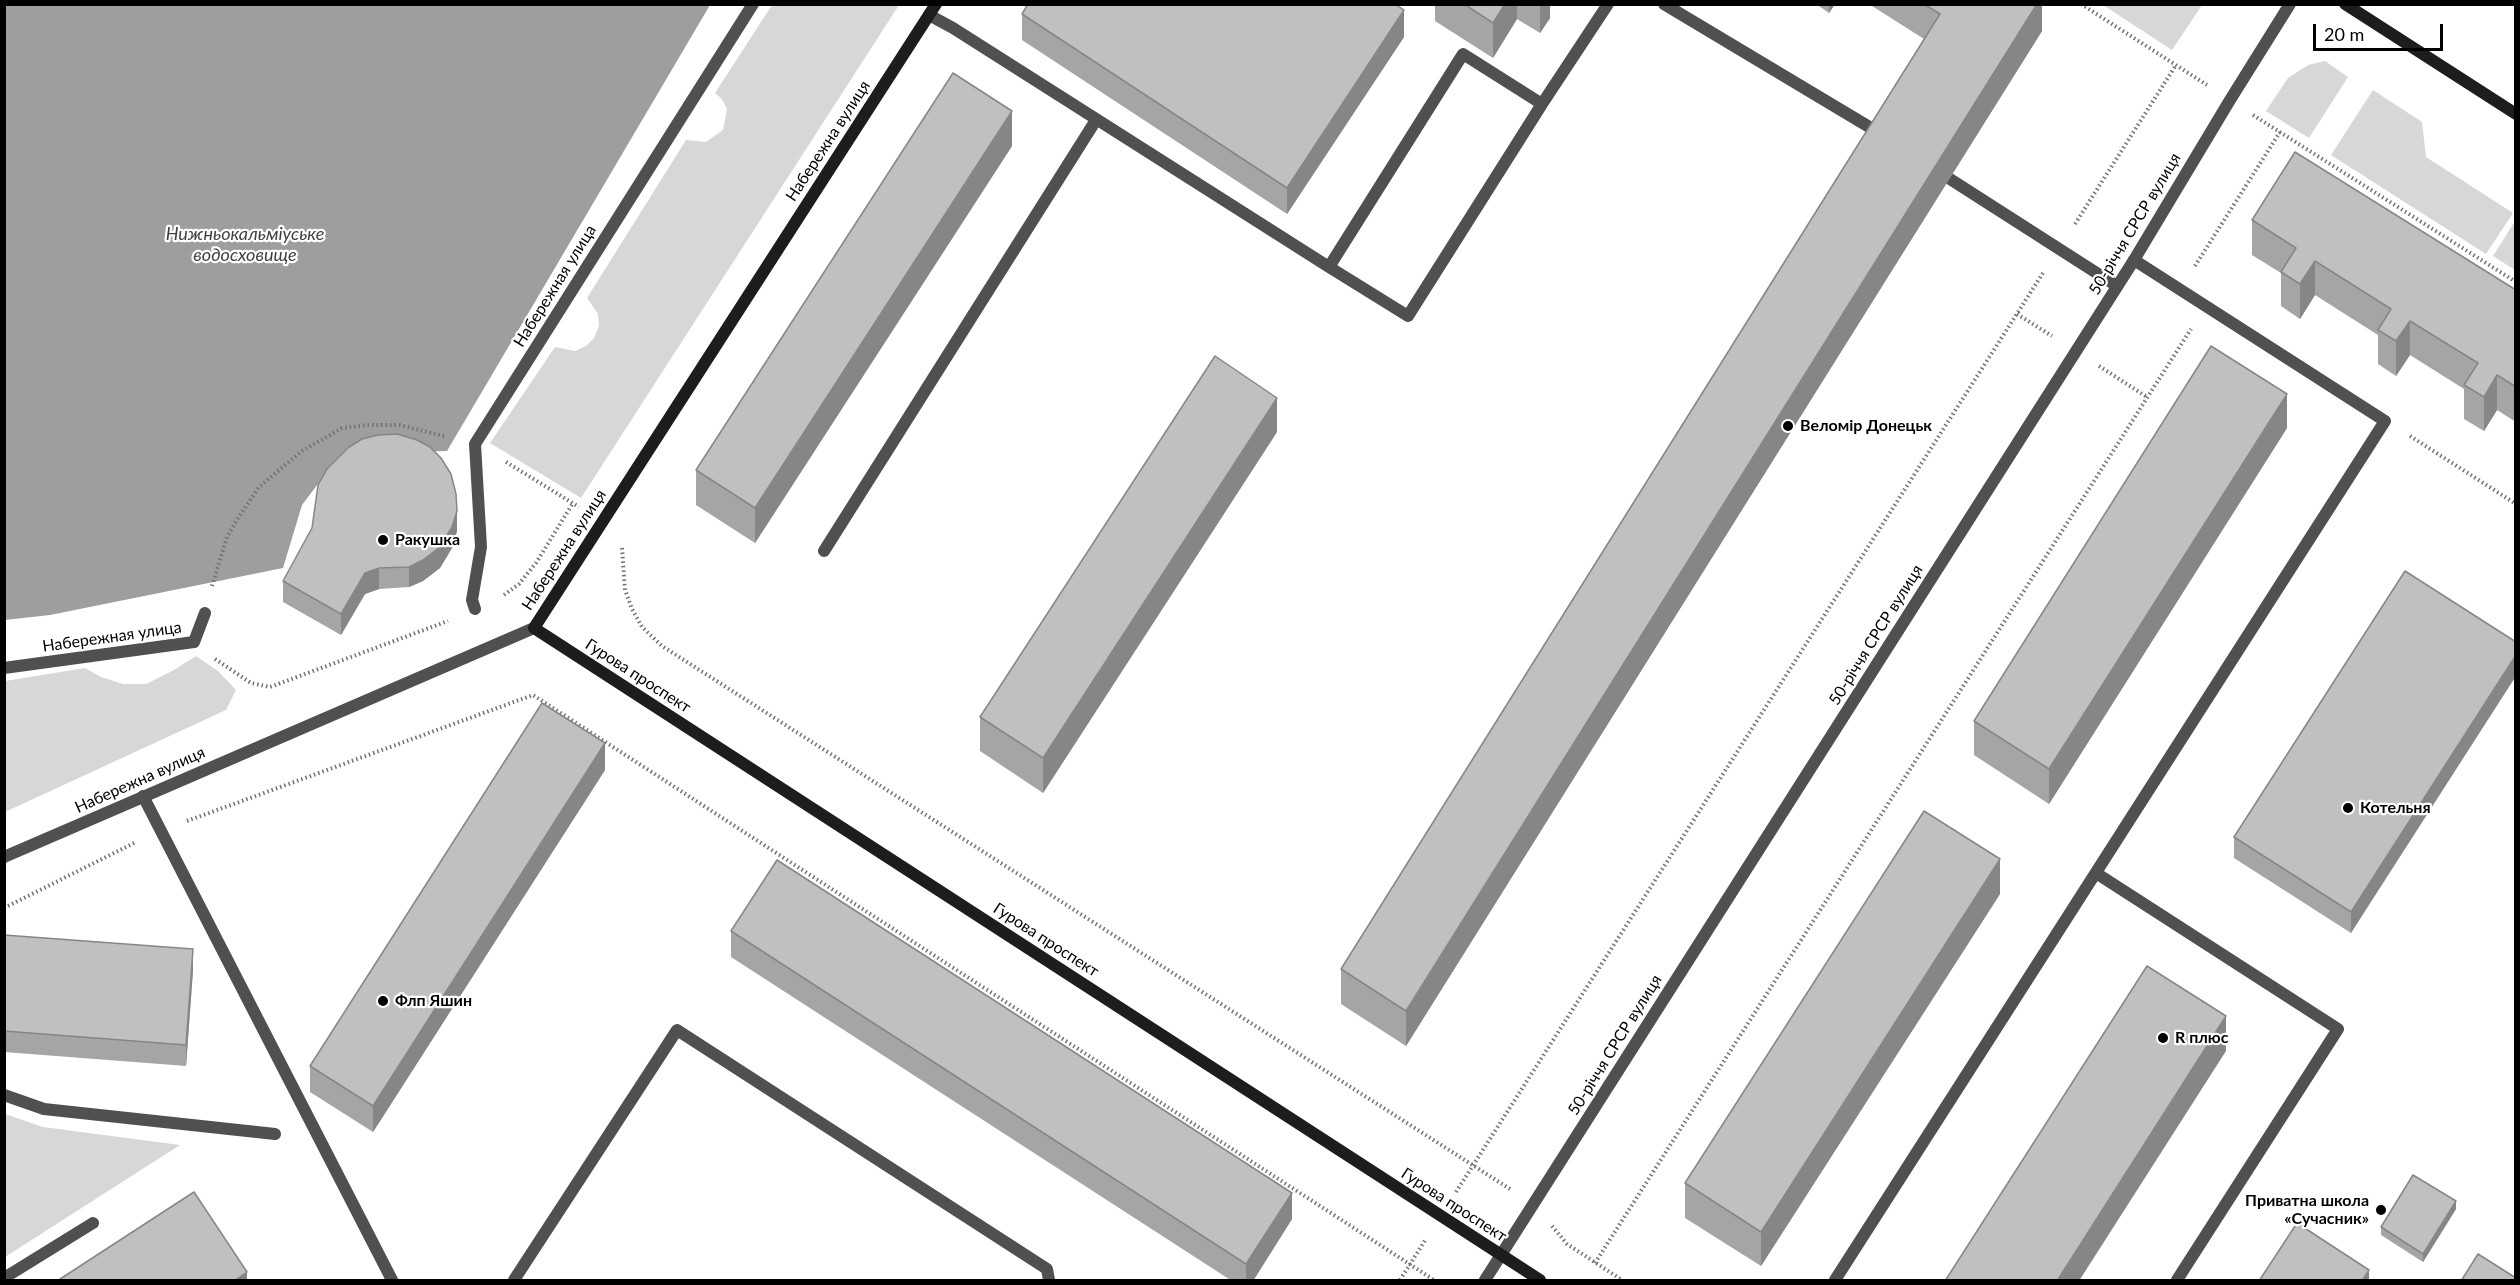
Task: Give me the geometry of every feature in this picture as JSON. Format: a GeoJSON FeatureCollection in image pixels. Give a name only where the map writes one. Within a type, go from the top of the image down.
{"type":"FeatureCollection","features":[{"type":"Feature","properties":{"kind":"main road"},"geometry":{"type":"LineString","coordinates":[[2345,4],[2516,114]]}},
{"type":"Feature","properties":{"kind":"main road","name":"Набережна вулиця"},"geometry":{"type":"LineString","coordinates":[[534,628],[932,10]]}},
{"type":"Feature","properties":{"kind":"main road","name":"Гурова проспект"},"geometry":{"type":"LineString","coordinates":[[534,628],[1540,1281]]}},
{"type":"Feature","properties":{"kind":"street","name":"Набережная улица"},"geometry":{"type":"LineString","coordinates":[[475,444],[753,4]]}},
{"type":"Feature","properties":{"kind":"street"},"geometry":{"type":"LineString","coordinates":[[932,10],[953,28],[1096,120],[1408,316],[1608,4]]}},
{"type":"Feature","properties":{"kind":"street"},"geometry":{"type":"LineString","coordinates":[[1664,4],[1885,136]]}},
{"type":"Feature","properties":{"kind":"street","name":"50-річчя СРСР вулиця"},"geometry":{"type":"LineString","coordinates":[[1485,1281],[2134,260],[2229,100],[2290,4]]}},
{"type":"Feature","properties":{"kind":"street"},"geometry":{"type":"LineString","coordinates":[[1329,267],[1464,54],[1542,104]]}},
{"type":"Feature","properties":{"kind":"street"},"geometry":{"type":"LineString","coordinates":[[824,551],[1096,120]]}},
{"type":"Feature","properties":{"kind":"street"},"geometry":{"type":"LineString","coordinates":[[1950,179],[2117,286]]}},
{"type":"Feature","properties":{"kind":"street"},"geometry":{"type":"LineString","coordinates":[[1835,1281],[2385,421],[2134,260]]}},
{"type":"Feature","properties":{"kind":"street"},"geometry":{"type":"LineString","coordinates":[[475,444],[481,547],[472,600],[475,609]]}},
{"type":"Feature","properties":{"kind":"street","name":"Набережная улица"},"geometry":{"type":"LineString","coordinates":[[4,668],[194,642],[205,614]]}},
{"type":"Feature","properties":{"kind":"street","name":"Набережна вулиця"},"geometry":{"type":"LineString","coordinates":[[4,857],[534,628]]}},
{"type":"Feature","properties":{"kind":"street"},"geometry":{"type":"LineString","coordinates":[[143,796],[392,1281]]}},
{"type":"Feature","properties":{"kind":"street"},"geometry":{"type":"LineString","coordinates":[[2096,873],[2338,1029],[2177,1281]]}},
{"type":"Feature","properties":{"kind":"street"},"geometry":{"type":"LineString","coordinates":[[514,1281],[677,1030],[1047,1269],[1049,1281]]}},
{"type":"Feature","properties":{"kind":"street"},"geometry":{"type":"LineString","coordinates":[[4,1095],[44,1109],[274,1134]]}},
{"type":"Feature","properties":{"kind":"street"},"geometry":{"type":"LineString","coordinates":[[4,1278],[93,1223]]}},
{"type":"Feature","properties":{"kind":"path"},"geometry":{"type":"LineString","coordinates":[[2081,4],[2516,282]]}},
{"type":"Feature","properties":{"kind":"path"},"geometry":{"type":"LineString","coordinates":[[1400,1281],[2176,65]]}},
{"type":"Feature","properties":{"kind":"path"},"geometry":{"type":"LineString","coordinates":[[2180,289],[2280,132]]}},
{"type":"Feature","properties":{"kind":"path"},"geometry":{"type":"LineString","coordinates":[[1594,1263],[2205,306]]}},
{"type":"Feature","properties":{"kind":"path"},"geometry":{"type":"LineString","coordinates":[[2385,421],[2516,504]]}},
{"type":"Feature","properties":{"kind":"path"},"geometry":{"type":"LineString","coordinates":[[205,614],[227,537],[259,487],[302,451],[342,428],[368,425],[400,425],[435,432],[475,444],[626,535],[622,544],[622,566],[626,590],[642,627],[662,646],[1473,1165]]}},
{"type":"Feature","properties":{"kind":"path"},"geometry":{"type":"LineString","coordinates":[[194,642],[227,669],[251,683],[270,687],[497,599],[519,584],[536,563],[573,503]]}},
{"type":"Feature","properties":{"kind":"path"},"geometry":{"type":"LineString","coordinates":[[4,908],[160,830],[532,695],[1434,1281]]}},
{"type":"Feature","properties":{"kind":"shaded area"},"geometry":{"type":"Polygon","coordinates":[[[2202,4],[2172,50],[2103,5],[2202,4]]]}},
{"type":"Feature","properties":{"kind":"shaded area"},"geometry":{"type":"Polygon","coordinates":[[[772,5],[899,5],[581,498],[490,443],[555,347],[575,351],[586,346],[594,338],[599,326],[598,314],[587,298],[686,140],[706,142],[723,130],[727,109],[722,99],[715,93],[772,5]]]}},
{"type":"Feature","properties":{"kind":"shaded area"},"geometry":{"type":"Polygon","coordinates":[[[2325,61],[2348,77],[2309,138],[2266,111],[2288,78],[2308,65],[2325,61]]]}},
{"type":"Feature","properties":{"kind":"shaded area"},"geometry":{"type":"Polygon","coordinates":[[[2373,90],[2422,122],[2426,157],[2513,213],[2486,254],[2331,155],[2373,90]]]}},
{"type":"Feature","properties":{"kind":"shaded area"},"geometry":{"type":"Polygon","coordinates":[[[2515,221],[2515,270],[2493,256],[2515,221]]]}},
{"type":"Feature","properties":{"kind":"shaded area"},"geometry":{"type":"Polygon","coordinates":[[[196,656],[218,671],[236,690],[226,710],[5,812],[5,681],[85,668],[101,677],[123,684],[146,684],[196,656]]]}},
{"type":"Feature","properties":{"kind":"shaded area"},"geometry":{"type":"Polygon","coordinates":[[[5,1114],[43,1127],[180,1145],[5,1257],[5,1114]]]}},
{"type":"Feature","properties":{"kind":"water","name":"Нижньокальміуське водосховище"},"geometry":{"type":"Polygon","coordinates":[[[4,5],[710,5],[447,451],[368,453],[330,468],[302,505],[283,568],[50,615],[5,620],[4,5]]]}},
{"type":"Feature","properties":{"kind":"building"},"geometry":{"type":"Polygon","coordinates":[[[1028,4],[1395,4],[1404,10],[1287,188],[1022,14],[1028,4]]]}},
{"type":"Feature","properties":{"kind":"building"},"geometry":{"type":"Polygon","coordinates":[[[1464,4],[1505,4],[1493,23],[1464,4]]]}},
{"type":"Feature","properties":{"kind":"building"},"geometry":{"type":"Polygon","coordinates":[[[1924,4],[2037,4],[1406,1011],[1341,969],[1940,14],[1924,4]]]}},
{"type":"Feature","properties":{"kind":"building"},"geometry":{"type":"Polygon","coordinates":[[[953,73],[1012,111],[755,508],[696,470],[953,73]]]}},
{"type":"Feature","properties":{"kind":"building"},"geometry":{"type":"Polygon","coordinates":[[[2295,152],[2516,290],[2516,387],[2497,375],[2484,397],[2464,385],[2478,363],[2410,321],[2396,341],[2378,330],[2391,309],[2315,261],[2300,284],[2281,272],[2296,248],[2252,220],[2295,152]]]}},
{"type":"Feature","properties":{"kind":"building"},"geometry":{"type":"Polygon","coordinates":[[[2211,346],[2287,394],[2049,769],[1974,721],[2211,346]]]}},
{"type":"Feature","properties":{"kind":"building"},"geometry":{"type":"Polygon","coordinates":[[[1215,356],[1277,398],[1043,758],[980,717],[1215,356]]]}},
{"type":"Feature","properties":{"kind":"building","name":"Ракушка"},"geometry":{"type":"Polygon","coordinates":[[[397,434],[430,447],[441,458],[451,474],[457,511],[452,527],[440,547],[409,567],[379,568],[365,573],[341,614],[283,581],[312,528],[318,485],[327,469],[349,447],[362,439],[397,434]]]}},
{"type":"Feature","properties":{"kind":"building","name":"Котельня"},"geometry":{"type":"Polygon","coordinates":[[[2405,571],[2516,642],[2516,655],[2351,912],[2234,837],[2405,571]]]}},
{"type":"Feature","properties":{"kind":"building"},"geometry":{"type":"Polygon","coordinates":[[[542,703],[605,743],[373,1106],[310,1066],[542,703]]]}},
{"type":"Feature","properties":{"kind":"building"},"geometry":{"type":"Polygon","coordinates":[[[1924,811],[2000,859],[1761,1232],[1685,1183],[1924,811]]]}},
{"type":"Feature","properties":{"kind":"building"},"geometry":{"type":"Polygon","coordinates":[[[777,860],[1292,1193],[1246,1264],[731,931],[777,860]]]}},
{"type":"Feature","properties":{"kind":"building"},"geometry":{"type":"Polygon","coordinates":[[[4,935],[193,949],[186,1045],[4,1031],[4,935]]]}},
{"type":"Feature","properties":{"kind":"building"},"geometry":{"type":"Polygon","coordinates":[[[2147,966],[2226,1016],[2057,1281],[1945,1281],[2147,966]]]}},
{"type":"Feature","properties":{"kind":"building"},"geometry":{"type":"Polygon","coordinates":[[[2413,1175],[2456,1201],[2423,1254],[2381,1227],[2413,1175]]]}},
{"type":"Feature","properties":{"kind":"building"},"geometry":{"type":"Polygon","coordinates":[[[194,1192],[247,1272],[234,1281],[57,1281],[194,1192]]]}},
{"type":"Feature","properties":{"kind":"building"},"geometry":{"type":"Polygon","coordinates":[[[2297,1223],[2369,1270],[2362,1281],[2259,1281],[2297,1223]]]}},
{"type":"Feature","properties":{"kind":"building"},"geometry":{"type":"Polygon","coordinates":[[[2478,1254],[2516,1278],[2516,1281],[2461,1281],[2478,1254]]]}},
{"type":"Feature","properties":{"kind":"place","name":"Веломір Донецьк"},"geometry":{"type":"Point","coordinates":[1788,426]}},
{"type":"Feature","properties":{"kind":"place","name":"Ракушка"},"geometry":{"type":"Point","coordinates":[383,540]}},
{"type":"Feature","properties":{"kind":"place","name":"Котельня"},"geometry":{"type":"Point","coordinates":[2348,808]}},
{"type":"Feature","properties":{"kind":"place","name":"Флп Яшин"},"geometry":{"type":"Point","coordinates":[383,1001]}},
{"type":"Feature","properties":{"kind":"place","name":"R плюс"},"geometry":{"type":"Point","coordinates":[2163,1038]}},
{"type":"Feature","properties":{"kind":"place","name":"Приватна школа «Сучасник»"},"geometry":{"type":"Point","coordinates":[2381,1210]}}]}
